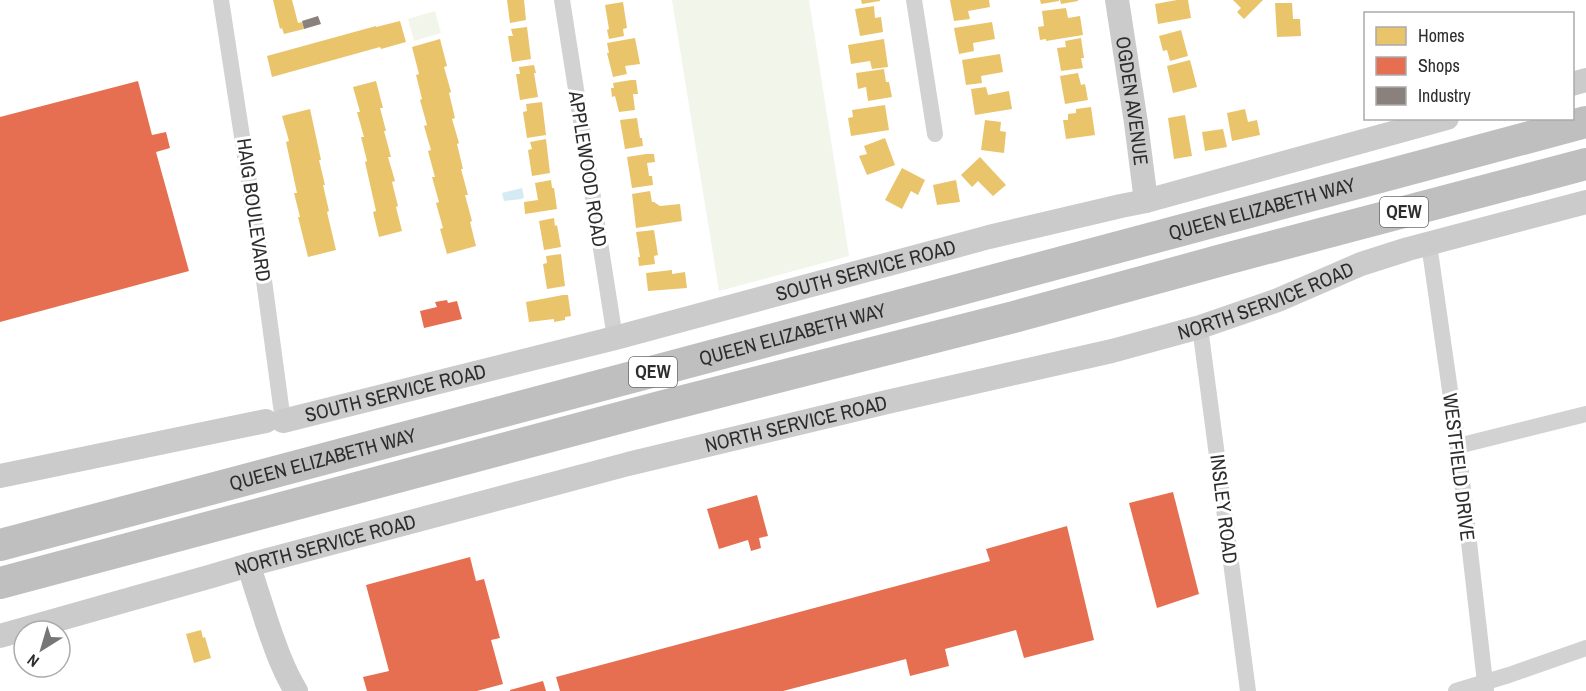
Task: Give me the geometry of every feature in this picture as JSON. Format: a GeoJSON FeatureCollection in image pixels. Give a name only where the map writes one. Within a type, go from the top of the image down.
{"type":"FeatureCollection","features":[{"type":"Feature","properties":{"kind":"highway","name":"QUEEN ELIZABETH WAY"},"geometry":{"type":"LineString","coordinates":[[0,545],[1586,122]]}},
{"type":"Feature","properties":{"kind":"highway","name":"QUEEN ELIZABETH WAY"},"geometry":{"type":"LineString","coordinates":[[0,583],[660,407],[1014,317],[1586,164]]}},
{"type":"Feature","properties":{"kind":"main road","name":"OGDEN AVENUE"},"geometry":{"type":"LineString","coordinates":[[1117,0],[1146,201]]}},
{"type":"Feature","properties":{"kind":"main road","name":"SOUTH SERVICE ROAD"},"geometry":{"type":"LineString","coordinates":[[0,476],[275,421],[615,339],[989,237],[1146,201],[1440,120]]}},
{"type":"Feature","properties":{"kind":"main road","name":"NORTH SERVICE ROAD"},"geometry":{"type":"LineString","coordinates":[[0,636],[249,565],[628,464],[1112,351],[1200,327],[1278,300],[1361,264],[1408,249],[1586,202]]}},
{"type":"Feature","properties":{"kind":"main road"},"geometry":{"type":"LineString","coordinates":[[249,565],[277,652],[296,691]]}},
{"type":"Feature","properties":{"kind":"street","name":"HAIG BOULEVARD"},"geometry":{"type":"LineString","coordinates":[[221,0],[262,262],[275,421]]}},
{"type":"Feature","properties":{"kind":"street","name":"APPLEWOOD ROAD"},"geometry":{"type":"LineString","coordinates":[[562,0],[615,339]]}},
{"type":"Feature","properties":{"kind":"street"},"geometry":{"type":"LineString","coordinates":[[914,0],[935,134]]}},
{"type":"Feature","properties":{"kind":"street","name":"WESTFIELD DRIVE"},"geometry":{"type":"LineString","coordinates":[[1429,244],[1458,446],[1486,687]]}},
{"type":"Feature","properties":{"kind":"street","name":"INSLEY ROAD"},"geometry":{"type":"LineString","coordinates":[[1200,327],[1248,691]]}},
{"type":"Feature","properties":{"kind":"street"},"geometry":{"type":"LineString","coordinates":[[1458,446],[1586,414]]}},
{"type":"Feature","properties":{"kind":"street"},"geometry":{"type":"LineString","coordinates":[[1456,691],[1486,687],[1586,648]]}},
{"type":"Feature","properties":{"kind":"shaded area"},"geometry":{"type":"Polygon","coordinates":[[[672,0],[809,0],[849,256],[719,291],[672,0]]]}},
{"type":"Feature","properties":{"kind":"shaded area"},"geometry":{"type":"Polygon","coordinates":[[[435,11],[441,33],[414,41],[408,19],[435,11]]]}},
{"type":"Feature","properties":{"kind":"water"},"geometry":{"type":"Polygon","coordinates":[[[522,188],[524,197],[522,199],[504,201],[502,193],[522,188]]]}},
{"type":"Feature","properties":{"kind":"building: Homes"},"geometry":{"type":"Polygon","coordinates":[[[273,0],[292,0],[298,23],[302,22],[304,29],[284,34],[282,28],[280,29],[273,0]]]}},
{"type":"Feature","properties":{"kind":"building: Homes"},"geometry":{"type":"Polygon","coordinates":[[[507,0],[524,0],[526,20],[510,23],[507,0]]]}},
{"type":"Feature","properties":{"kind":"building: Homes"},"geometry":{"type":"Polygon","coordinates":[[[861,0],[880,0],[880,1],[862,4],[861,0]]]}},
{"type":"Feature","properties":{"kind":"building: Homes"},"geometry":{"type":"Polygon","coordinates":[[[950,0],[989,0],[990,7],[968,11],[970,19],[954,21],[950,0]]]}},
{"type":"Feature","properties":{"kind":"building: Homes"},"geometry":{"type":"Polygon","coordinates":[[[1040,0],[1059,0],[1059,1],[1041,4],[1040,0]]]}},
{"type":"Feature","properties":{"kind":"building: Homes"},"geometry":{"type":"Polygon","coordinates":[[[1060,0],[1078,0],[1078,1],[1061,4],[1060,0]]]}},
{"type":"Feature","properties":{"kind":"building: Homes"},"geometry":{"type":"Polygon","coordinates":[[[1188,0],[1191,18],[1158,24],[1155,4],[1188,0]]]}},
{"type":"Feature","properties":{"kind":"building: Homes"},"geometry":{"type":"Polygon","coordinates":[[[1233,0],[1263,0],[1244,19],[1237,12],[1241,8],[1233,0]]]}},
{"type":"Feature","properties":{"kind":"building: Homes"},"geometry":{"type":"Polygon","coordinates":[[[623,2],[627,28],[623,29],[624,36],[609,39],[605,5],[623,2]]]}},
{"type":"Feature","properties":{"kind":"building: Homes"},"geometry":{"type":"Polygon","coordinates":[[[1275,3],[1292,3],[1293,19],[1300,19],[1301,36],[1277,37],[1275,3]]]}},
{"type":"Feature","properties":{"kind":"building: Homes"},"geometry":{"type":"Polygon","coordinates":[[[874,6],[875,18],[881,17],[883,32],[860,36],[855,9],[874,6]]]}},
{"type":"Feature","properties":{"kind":"building: Homes"},"geometry":{"type":"Polygon","coordinates":[[[1066,8],[1068,18],[1080,16],[1083,35],[1040,40],[1038,27],[1044,26],[1042,11],[1066,8]]]}},
{"type":"Feature","properties":{"kind":"building: Homes"},"geometry":{"type":"Polygon","coordinates":[[[400,21],[406,42],[272,77],[267,56],[400,21]]]}},
{"type":"Feature","properties":{"kind":"building: Homes"},"geometry":{"type":"Polygon","coordinates":[[[992,22],[995,39],[973,43],[974,51],[959,54],[954,28],[992,22]]]}},
{"type":"Feature","properties":{"kind":"building: Homes"},"geometry":{"type":"Polygon","coordinates":[[[527,27],[531,59],[512,62],[508,36],[513,36],[511,29],[527,27]]]}},
{"type":"Feature","properties":{"kind":"building: Homes"},"geometry":{"type":"Polygon","coordinates":[[[1181,30],[1188,56],[1170,61],[1167,50],[1163,51],[1159,36],[1181,30]]]}},
{"type":"Feature","properties":{"kind":"building: Homes"},"geometry":{"type":"Polygon","coordinates":[[[635,38],[640,64],[625,66],[627,74],[613,77],[607,43],[635,38]]]}},
{"type":"Feature","properties":{"kind":"building: Homes"},"geometry":{"type":"Polygon","coordinates":[[[1081,38],[1083,68],[1061,71],[1057,48],[1066,47],[1065,41],[1081,38]]]}},
{"type":"Feature","properties":{"kind":"building: Homes"},"geometry":{"type":"Polygon","coordinates":[[[440,39],[447,66],[444,67],[455,118],[452,119],[459,143],[457,144],[463,169],[461,169],[468,195],[465,195],[476,246],[447,254],[440,229],[443,228],[436,203],[439,202],[428,151],[431,150],[424,126],[427,125],[420,100],[422,99],[416,75],[419,74],[412,47],[440,39]]]}},
{"type":"Feature","properties":{"kind":"building: Homes"},"geometry":{"type":"Polygon","coordinates":[[[884,39],[888,67],[872,69],[870,61],[851,64],[848,45],[884,39]]]}},
{"type":"Feature","properties":{"kind":"building: Homes"},"geometry":{"type":"Polygon","coordinates":[[[1000,54],[1003,72],[981,76],[982,83],[966,85],[962,60],[1000,54]]]}},
{"type":"Feature","properties":{"kind":"building: Homes"},"geometry":{"type":"Polygon","coordinates":[[[1190,60],[1197,87],[1173,93],[1167,66],[1190,60]]]}},
{"type":"Feature","properties":{"kind":"building: Homes"},"geometry":{"type":"Polygon","coordinates":[[[534,65],[538,97],[520,100],[516,74],[520,74],[519,67],[534,65]]]}},
{"type":"Feature","properties":{"kind":"building: Homes"},"geometry":{"type":"Polygon","coordinates":[[[884,69],[892,97],[868,101],[866,87],[858,89],[856,73],[884,69]]]}},
{"type":"Feature","properties":{"kind":"building: Homes"},"geometry":{"type":"Polygon","coordinates":[[[1078,73],[1081,85],[1085,84],[1088,100],[1065,104],[1060,76],[1078,73]]]}},
{"type":"Feature","properties":{"kind":"building: Homes"},"geometry":{"type":"Polygon","coordinates":[[[636,80],[638,94],[633,94],[635,110],[619,112],[615,96],[612,97],[611,88],[614,88],[613,83],[636,80]]]}},
{"type":"Feature","properties":{"kind":"building: Homes"},"geometry":{"type":"Polygon","coordinates":[[[376,81],[383,108],[380,108],[391,157],[388,157],[395,181],[392,182],[402,231],[379,237],[361,137],[364,137],[357,112],[360,112],[353,87],[376,81]]]}},
{"type":"Feature","properties":{"kind":"building: Homes"},"geometry":{"type":"Polygon","coordinates":[[[986,87],[988,95],[1009,91],[1012,109],[975,115],[971,89],[986,87]]]}},
{"type":"Feature","properties":{"kind":"building: Homes"},"geometry":{"type":"Polygon","coordinates":[[[542,102],[546,135],[527,138],[523,112],[527,111],[526,104],[542,102]]]}},
{"type":"Feature","properties":{"kind":"building: Homes"},"geometry":{"type":"Polygon","coordinates":[[[885,105],[889,130],[851,136],[848,118],[853,117],[852,110],[885,105]]]}},
{"type":"Feature","properties":{"kind":"building: Homes"},"geometry":{"type":"Polygon","coordinates":[[[1091,107],[1095,135],[1066,139],[1063,120],[1068,120],[1068,114],[1076,113],[1076,109],[1091,107]]]}},
{"type":"Feature","properties":{"kind":"building: Homes"},"geometry":{"type":"Polygon","coordinates":[[[310,109],[321,160],[319,160],[329,211],[327,212],[336,250],[308,257],[298,217],[300,217],[294,193],[297,193],[286,142],[289,141],[282,116],[310,109]]]}},
{"type":"Feature","properties":{"kind":"building: Homes"},"geometry":{"type":"Polygon","coordinates":[[[1245,109],[1248,122],[1257,120],[1260,135],[1232,141],[1227,113],[1245,109]]]}},
{"type":"Feature","properties":{"kind":"building: Homes"},"geometry":{"type":"Polygon","coordinates":[[[1185,115],[1192,156],[1174,159],[1168,118],[1185,115]]]}},
{"type":"Feature","properties":{"kind":"building: Homes"},"geometry":{"type":"Polygon","coordinates":[[[637,118],[643,146],[625,149],[620,120],[637,118]]]}},
{"type":"Feature","properties":{"kind":"building: Homes"},"geometry":{"type":"Polygon","coordinates":[[[985,120],[1001,122],[1000,131],[1006,132],[1004,153],[981,150],[985,120]]]}},
{"type":"Feature","properties":{"kind":"building: Homes"},"geometry":{"type":"Polygon","coordinates":[[[1223,129],[1227,147],[1205,151],[1202,132],[1223,129]]]}},
{"type":"Feature","properties":{"kind":"building: Homes"},"geometry":{"type":"Polygon","coordinates":[[[885,138],[895,165],[867,175],[859,156],[867,154],[864,146],[885,138]]]}},
{"type":"Feature","properties":{"kind":"building: Homes"},"geometry":{"type":"Polygon","coordinates":[[[546,139],[550,173],[532,176],[528,150],[532,149],[530,142],[546,139]]]}},
{"type":"Feature","properties":{"kind":"building: Homes"},"geometry":{"type":"Polygon","coordinates":[[[654,154],[655,162],[647,163],[653,185],[632,188],[627,157],[654,154]]]}},
{"type":"Feature","properties":{"kind":"building: Homes"},"geometry":{"type":"Polygon","coordinates":[[[980,157],[1006,185],[993,196],[978,181],[972,187],[961,175],[980,157]]]}},
{"type":"Feature","properties":{"kind":"building: Homes"},"geometry":{"type":"Polygon","coordinates":[[[902,168],[925,180],[918,195],[911,191],[902,209],[885,200],[902,168]]]}},
{"type":"Feature","properties":{"kind":"building: Homes"},"geometry":{"type":"Polygon","coordinates":[[[551,180],[557,209],[525,214],[524,202],[538,200],[535,183],[551,180]]]}},
{"type":"Feature","properties":{"kind":"building: Homes"},"geometry":{"type":"Polygon","coordinates":[[[956,180],[960,202],[937,205],[933,185],[956,180]]]}},
{"type":"Feature","properties":{"kind":"building: Homes"},"geometry":{"type":"Polygon","coordinates":[[[650,191],[652,202],[660,206],[680,204],[682,221],[636,228],[632,194],[650,191]]]}},
{"type":"Feature","properties":{"kind":"building: Homes"},"geometry":{"type":"Polygon","coordinates":[[[554,218],[561,247],[544,250],[539,221],[554,218]]]}},
{"type":"Feature","properties":{"kind":"building: Homes"},"geometry":{"type":"Polygon","coordinates":[[[654,230],[658,255],[654,256],[655,264],[639,266],[636,232],[654,230]]]}},
{"type":"Feature","properties":{"kind":"building: Homes"},"geometry":{"type":"Polygon","coordinates":[[[561,254],[565,286],[547,289],[543,264],[547,263],[546,256],[561,254]]]}},
{"type":"Feature","properties":{"kind":"building: Homes"},"geometry":{"type":"Polygon","coordinates":[[[672,270],[672,274],[685,272],[687,288],[648,291],[646,273],[672,270]]]}},
{"type":"Feature","properties":{"kind":"building: Homes"},"geometry":{"type":"Polygon","coordinates":[[[568,295],[571,316],[554,322],[554,319],[529,322],[526,302],[568,295]]]}},
{"type":"Feature","properties":{"kind":"building: Homes"},"geometry":{"type":"Polygon","coordinates":[[[201,630],[211,658],[194,663],[186,634],[201,630]]]}},
{"type":"Feature","properties":{"kind":"building: Shops"},"geometry":{"type":"Polygon","coordinates":[[[138,81],[152,135],[166,132],[170,148],[156,152],[189,271],[0,322],[0,117],[138,81]]]}},
{"type":"Feature","properties":{"kind":"building: Shops"},"geometry":{"type":"Polygon","coordinates":[[[447,300],[448,303],[457,301],[462,319],[424,328],[420,311],[437,307],[435,302],[447,300]]]}},
{"type":"Feature","properties":{"kind":"building: Shops"},"geometry":{"type":"Polygon","coordinates":[[[1173,492],[1199,594],[1157,608],[1129,503],[1173,492]]]}},
{"type":"Feature","properties":{"kind":"building: Shops"},"geometry":{"type":"Polygon","coordinates":[[[757,495],[768,536],[759,538],[761,548],[751,551],[748,540],[719,549],[707,509],[757,495]]]}},
{"type":"Feature","properties":{"kind":"building: Shops"},"geometry":{"type":"Polygon","coordinates":[[[1067,526],[1094,640],[1024,658],[1016,630],[945,649],[949,666],[910,676],[906,659],[783,691],[560,691],[556,677],[990,561],[986,549],[1067,526]]]}},
{"type":"Feature","properties":{"kind":"building: Shops"},"geometry":{"type":"Polygon","coordinates":[[[470,557],[476,581],[484,579],[500,638],[491,640],[503,684],[477,691],[367,691],[363,677],[389,671],[366,585],[470,557]]]}},
{"type":"Feature","properties":{"kind":"building: Shops"},"geometry":{"type":"Polygon","coordinates":[[[543,681],[546,691],[510,691],[510,690],[543,681]]]}},
{"type":"Feature","properties":{"kind":"building: Industry"},"geometry":{"type":"Polygon","coordinates":[[[318,16],[321,24],[304,29],[302,21],[318,16]]]}}]}
